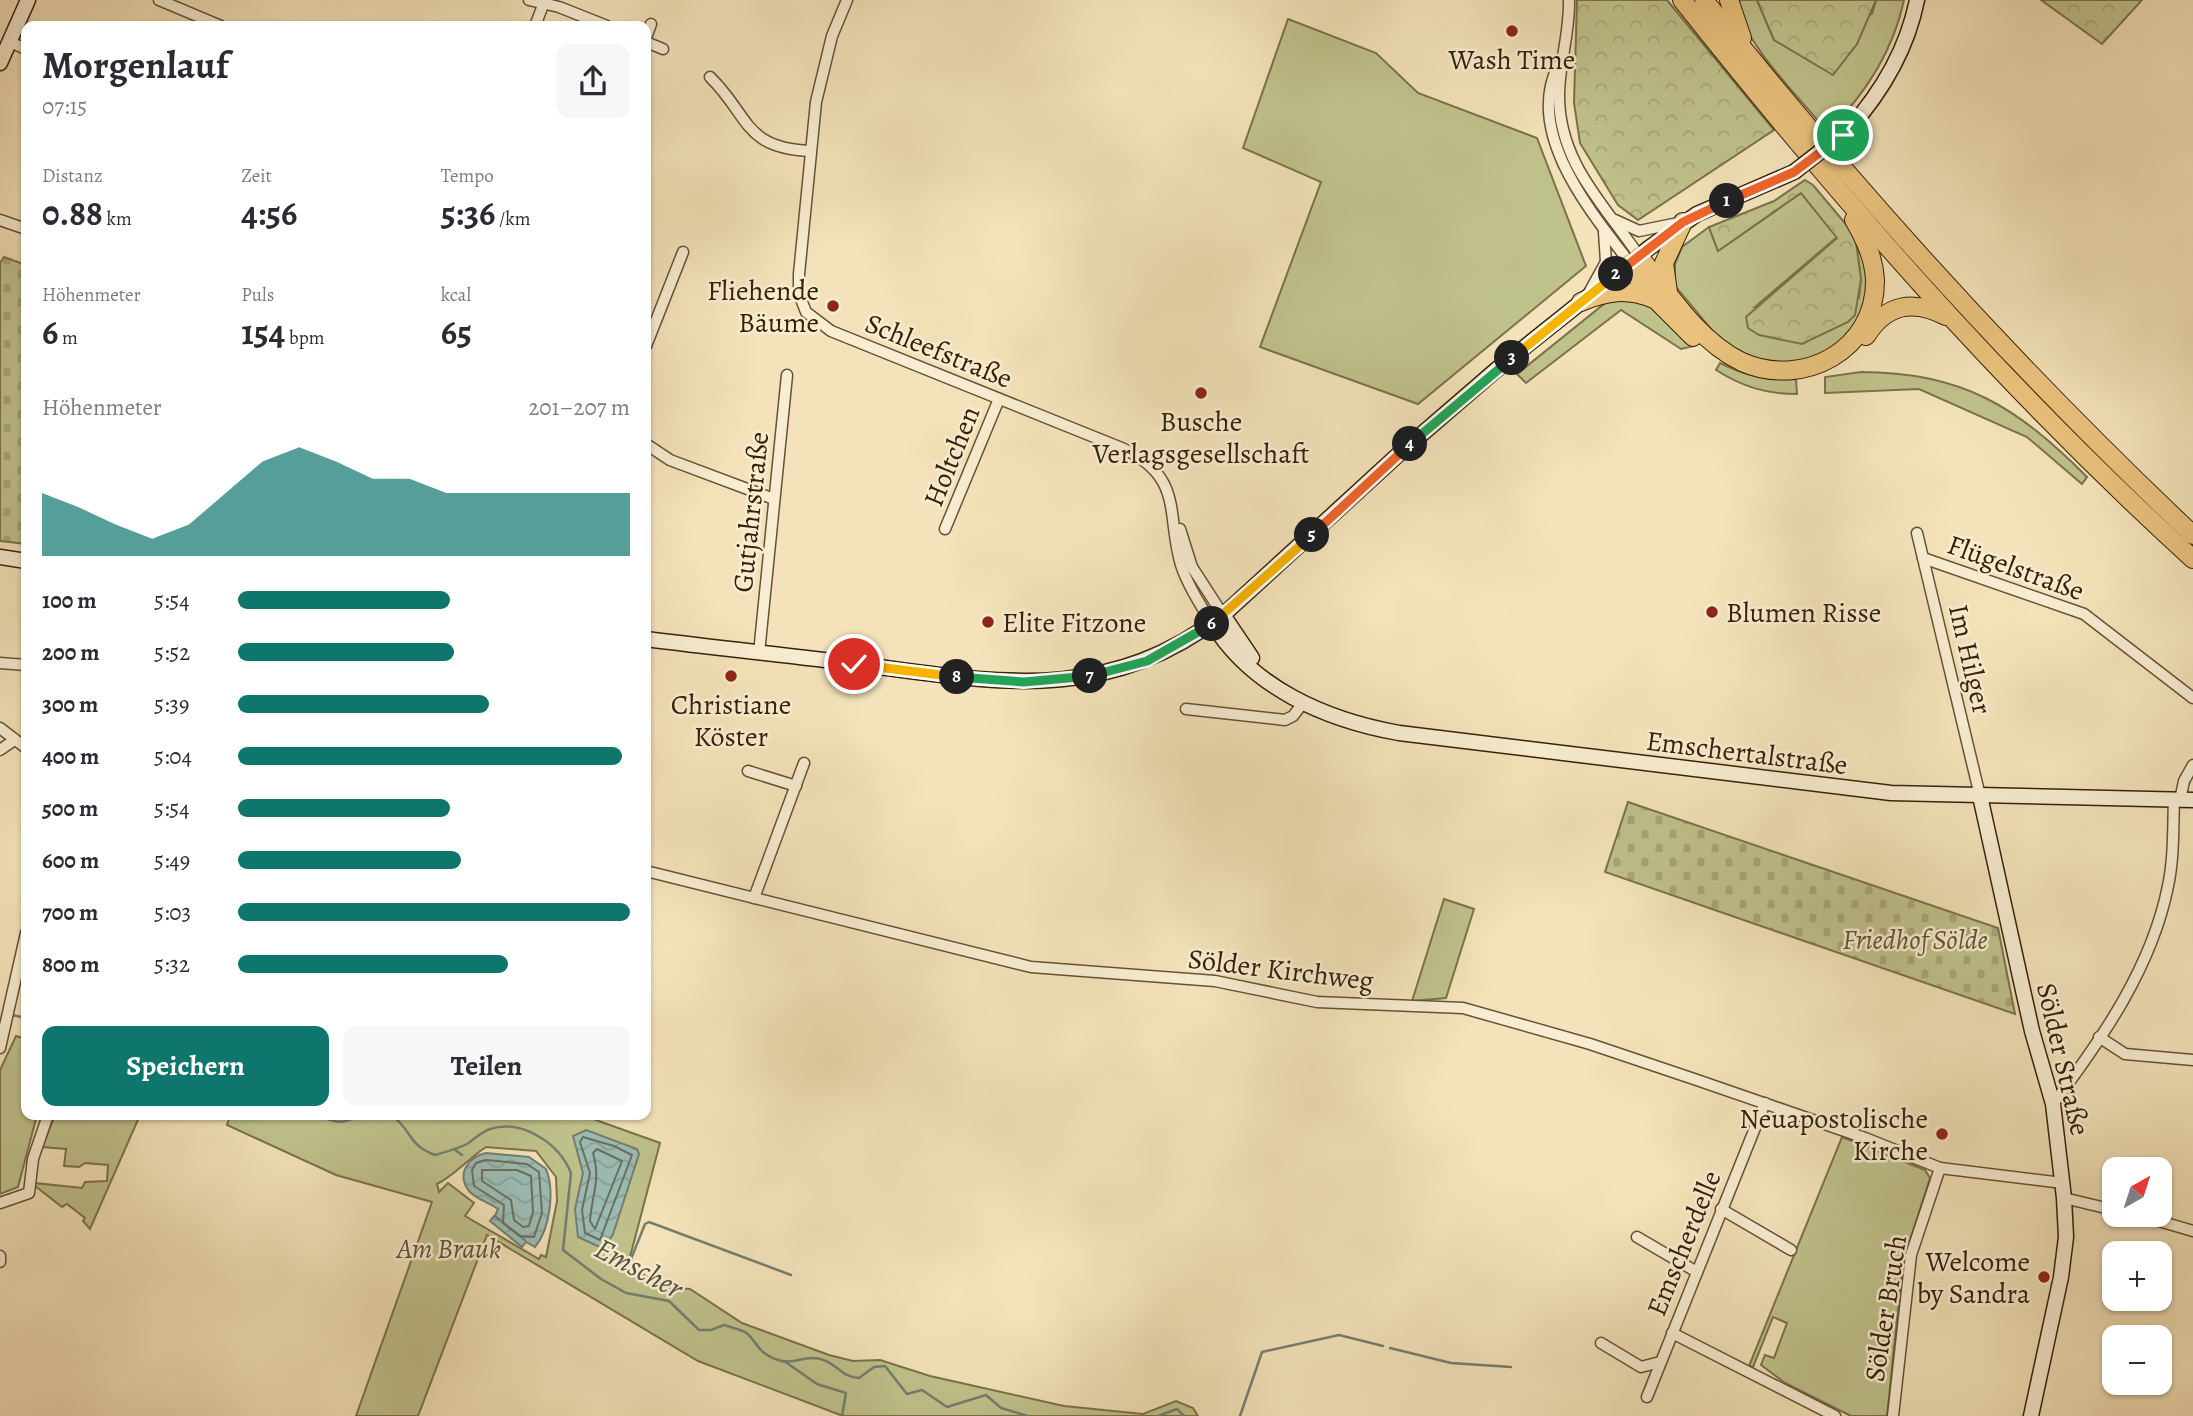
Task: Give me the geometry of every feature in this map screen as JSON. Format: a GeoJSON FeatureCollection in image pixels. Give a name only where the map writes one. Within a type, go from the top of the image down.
{"type":"FeatureCollection","features":[{"type":"Feature","properties":{"kind":"highway"},"geometry":{"type":"LineString","coordinates":[[1682,0],[1839,192],[1956,323],[2107,478],[2193,559]]}},
{"type":"Feature","properties":{"kind":"highway"},"geometry":{"type":"LineString","coordinates":[[1704,0],[1923,260],[2109,456],[2193,535]]}},
{"type":"Feature","properties":{"kind":"highway"},"geometry":{"type":"LineString","coordinates":[[1729,0],[1751,57]]}},
{"type":"Feature","properties":{"kind":"highway"},"geometry":{"type":"LineString","coordinates":[[1581,302],[1607,292],[1627,291],[1661,295],[1713,342],[1746,363],[1768,370],[1789,371],[1830,360],[1849,345],[1861,330],[1874,293],[1868,249],[1839,192]]}},
{"type":"Feature","properties":{"kind":"highway"},"geometry":{"type":"LineString","coordinates":[[1661,295],[1664,263],[1683,222]]}},
{"type":"Feature","properties":{"kind":"highway"},"geometry":{"type":"LineString","coordinates":[[1634,259],[1661,295],[1720,359],[1753,374],[1774,377],[1815,374],[1834,368],[1850,355],[1883,314],[1894,307],[1909,305],[1927,308],[1956,323]]}},
{"type":"Feature","properties":{"kind":"main road"},"geometry":{"type":"LineString","coordinates":[[0,63],[28,0]]}},
{"type":"Feature","properties":{"kind":"main road"},"geometry":{"type":"LineString","coordinates":[[651,640],[973,679],[1024,682],[1064,680],[1147,661],[1217,619],[1400,453],[1634,259],[1683,222],[1794,172],[1848,130],[1889,74],[1903,47],[1917,0]]}},
{"type":"Feature","properties":{"kind":"main road"},"geometry":{"type":"LineString","coordinates":[[0,557],[21,560]]}},
{"type":"Feature","properties":{"kind":"main road","name":"Emschertalstraße"},"geometry":{"type":"LineString","coordinates":[[1217,619],[1221,638],[1270,686],[1344,721],[1398,733],[1891,793],[2182,800]]}},
{"type":"Feature","properties":{"kind":"main road","name":"Sölder Straße"},"geometry":{"type":"LineString","coordinates":[[1980,796],[2032,1032],[2053,1104],[2064,1191],[2066,1237],[2062,1277],[2031,1416]]}},
{"type":"Feature","properties":{"kind":"street"},"geometry":{"type":"LineString","coordinates":[[159,0],[209,21]]}},
{"type":"Feature","properties":{"kind":"street"},"geometry":{"type":"LineString","coordinates":[[529,0],[544,2],[594,21]]}},
{"type":"Feature","properties":{"kind":"street","name":"Schleefstraße"},"geometry":{"type":"LineString","coordinates":[[847,0],[820,79],[810,151],[798,285],[806,312],[831,331],[1134,454],[1151,467],[1164,484],[1176,521],[1176,545],[1184,573],[1217,619]]}},
{"type":"Feature","properties":{"kind":"street"},"geometry":{"type":"LineString","coordinates":[[1569,0],[1559,94],[1564,137],[1581,177],[1634,259]]}},
{"type":"Feature","properties":{"kind":"street"},"geometry":{"type":"LineString","coordinates":[[537,21],[544,2]]}},
{"type":"Feature","properties":{"kind":"street"},"geometry":{"type":"LineString","coordinates":[[10,42],[21,47]]}},
{"type":"Feature","properties":{"kind":"street"},"geometry":{"type":"LineString","coordinates":[[651,43],[663,49]]}},
{"type":"Feature","properties":{"kind":"street"},"geometry":{"type":"LineString","coordinates":[[1562,57],[1554,74],[1551,90],[1555,139],[1572,183],[1604,232],[1634,259]]}},
{"type":"Feature","properties":{"kind":"street"},"geometry":{"type":"LineString","coordinates":[[710,77],[753,134],[783,149],[810,151]]}},
{"type":"Feature","properties":{"kind":"street"},"geometry":{"type":"LineString","coordinates":[[1607,214],[1639,231],[1683,222]]}},
{"type":"Feature","properties":{"kind":"street"},"geometry":{"type":"LineString","coordinates":[[0,220],[21,227]]}},
{"type":"Feature","properties":{"kind":"street"},"geometry":{"type":"LineString","coordinates":[[1581,302],[1604,266],[1604,232]]}},
{"type":"Feature","properties":{"kind":"street"},"geometry":{"type":"LineString","coordinates":[[651,333],[683,252]]}},
{"type":"Feature","properties":{"kind":"street","name":"Gutjahrstraße"},"geometry":{"type":"LineString","coordinates":[[759,653],[787,375]]}},
{"type":"Feature","properties":{"kind":"street","name":"Holtchen"},"geometry":{"type":"LineString","coordinates":[[945,529],[999,399]]}},
{"type":"Feature","properties":{"kind":"street"},"geometry":{"type":"LineString","coordinates":[[651,447],[670,460],[774,499]]}},
{"type":"Feature","properties":{"kind":"street","name":"Im Hilger"},"geometry":{"type":"LineString","coordinates":[[1917,533],[1980,796]]}},
{"type":"Feature","properties":{"kind":"street","name":"Flügelstraße"},"geometry":{"type":"LineString","coordinates":[[1923,558],[2084,614],[2193,698]]}},
{"type":"Feature","properties":{"kind":"street"},"geometry":{"type":"LineString","coordinates":[[0,663],[21,665]]}},
{"type":"Feature","properties":{"kind":"street"},"geometry":{"type":"LineString","coordinates":[[1186,709],[1285,720],[1293,716],[1303,703]]}},
{"type":"Feature","properties":{"kind":"street"},"geometry":{"type":"LineString","coordinates":[[0,728],[21,745]]}},
{"type":"Feature","properties":{"kind":"street"},"geometry":{"type":"LineString","coordinates":[[0,750],[13,741]]}},
{"type":"Feature","properties":{"kind":"street"},"geometry":{"type":"LineString","coordinates":[[754,898],[804,763]]}},
{"type":"Feature","properties":{"kind":"street"},"geometry":{"type":"LineString","coordinates":[[2053,1104],[2099,1037],[2138,972],[2158,924],[2171,873],[2184,781],[2193,765]]}},
{"type":"Feature","properties":{"kind":"street"},"geometry":{"type":"LineString","coordinates":[[748,771],[796,786]]}},
{"type":"Feature","properties":{"kind":"street","name":"Sölder Kirchweg"},"geometry":{"type":"LineString","coordinates":[[651,873],[1031,967],[1215,981],[1317,1002],[1463,1007],[1590,1044],[1765,1103],[1940,1168],[1983,1171],[2064,1191],[2102,1205]]}},
{"type":"Feature","properties":{"kind":"street"},"geometry":{"type":"LineString","coordinates":[[0,1048],[21,957]]}},
{"type":"Feature","properties":{"kind":"street"},"geometry":{"type":"LineString","coordinates":[[2099,1037],[2125,1054],[2193,1059]]}},
{"type":"Feature","properties":{"kind":"street","name":"Emscherdelle"},"geometry":{"type":"LineString","coordinates":[[1647,1396],[1765,1103]]}},
{"type":"Feature","properties":{"kind":"street"},"geometry":{"type":"LineString","coordinates":[[0,1203],[29,1193],[33,1159],[46,1120]]}},
{"type":"Feature","properties":{"kind":"street","name":"Sölder Bruch"},"geometry":{"type":"LineString","coordinates":[[1893,1416],[1911,1255],[1940,1168]]}},
{"type":"Feature","properties":{"kind":"street"},"geometry":{"type":"LineString","coordinates":[[1721,1209],[1791,1250]]}},
{"type":"Feature","properties":{"kind":"street"},"geometry":{"type":"LineString","coordinates":[[2172,1225],[2193,1231]]}},
{"type":"Feature","properties":{"kind":"street"},"geometry":{"type":"LineString","coordinates":[[1637,1237],[1697,1272]]}},
{"type":"Feature","properties":{"kind":"street"},"geometry":{"type":"LineString","coordinates":[[0,1256],[0,1262]]}},
{"type":"Feature","properties":{"kind":"street"},"geometry":{"type":"LineString","coordinates":[[1672,1333],[1835,1416]]}},
{"type":"Feature","properties":{"kind":"street"},"geometry":{"type":"LineString","coordinates":[[1601,1343],[1641,1367],[1660,1362]]}},
{"type":"Feature","properties":{"kind":"green space"},"geometry":{"type":"Polygon","coordinates":[[[1577,0],[1667,0],[1774,130],[1638,220],[1618,205],[1580,143],[1574,103],[1577,0]]]}},
{"type":"Feature","properties":{"kind":"green space"},"geometry":{"type":"Polygon","coordinates":[[[1733,0],[1757,0],[1774,40],[1872,14],[1876,0],[1904,0],[1893,37],[1876,72],[1854,103],[1827,132],[1762,54],[1751,38],[1733,0]]]}},
{"type":"Feature","properties":{"kind":"green space"},"geometry":{"type":"Polygon","coordinates":[[[1757,0],[1876,0],[1857,44],[1833,75],[1774,40],[1757,0]]]}},
{"type":"Feature","properties":{"kind":"green space"},"geometry":{"type":"Polygon","coordinates":[[[2041,0],[2142,0],[2102,44],[2041,0]]]}},
{"type":"Feature","properties":{"kind":"green space"},"geometry":{"type":"Polygon","coordinates":[[[1288,19],[1376,53],[1418,93],[1537,138],[1586,266],[1418,404],[1260,347],[1321,182],[1243,148],[1288,19]]]}},
{"type":"Feature","properties":{"kind":"green space"},"geometry":{"type":"Polygon","coordinates":[[[1805,180],[1813,185],[1855,235],[1861,279],[1855,315],[1848,322],[1802,344],[1759,335],[1748,328],[1746,317],[1837,238],[1801,193],[1718,251],[1709,227],[1774,201],[1805,180]]]}},
{"type":"Feature","properties":{"kind":"green space"},"geometry":{"type":"Polygon","coordinates":[[[1801,193],[1837,237],[1755,307],[1859,298],[1861,279],[1855,235],[1861,241],[1871,292],[1853,335],[1816,362],[1764,365],[1721,341],[1675,286],[1675,264],[1682,247],[1709,227],[1718,251],[1801,193]]]}},
{"type":"Feature","properties":{"kind":"green space"},"geometry":{"type":"Polygon","coordinates":[[[4,257],[21,263],[21,543],[0,541],[0,263],[4,257]]]}},
{"type":"Feature","properties":{"kind":"green space"},"geometry":{"type":"Polygon","coordinates":[[[1624,295],[1650,304],[1694,346],[1681,349],[1621,310],[1526,383],[1517,374],[1609,300],[1624,295]]]}},
{"type":"Feature","properties":{"kind":"green space"},"geometry":{"type":"Polygon","coordinates":[[[1720,363],[1757,376],[1796,379],[1797,394],[1775,393],[1745,385],[1716,370],[1720,363]]]}},
{"type":"Feature","properties":{"kind":"green space"},"geometry":{"type":"Polygon","coordinates":[[[1861,372],[1930,379],[1986,398],[2036,431],[2087,477],[2082,484],[2027,437],[1919,389],[1825,393],[1825,377],[1861,372]]]}},
{"type":"Feature","properties":{"kind":"green space","name":"Friedhof Sölde"},"geometry":{"type":"Polygon","coordinates":[[[1628,802],[1998,928],[2015,1014],[1605,872],[1628,802]]]}},
{"type":"Feature","properties":{"kind":"green space"},"geometry":{"type":"Polygon","coordinates":[[[1444,899],[1474,909],[1446,998],[1412,1001],[1444,899]]]}},
{"type":"Feature","properties":{"kind":"green space"},"geometry":{"type":"Polygon","coordinates":[[[16,1036],[21,1038],[21,1120],[36,1120],[18,1187],[0,1194],[0,1070],[16,1036]]]}},
{"type":"Feature","properties":{"kind":"green space"},"geometry":{"type":"Polygon","coordinates":[[[53,1120],[138,1120],[90,1229],[83,1221],[85,1218],[67,1204],[62,1207],[34,1183],[82,1188],[85,1182],[107,1181],[108,1165],[85,1163],[79,1167],[64,1166],[66,1149],[42,1147],[53,1120]]]}},
{"type":"Feature","properties":{"kind":"green space","name":"Am Brauk"},"geometry":{"type":"Polygon","coordinates":[[[228,1120],[596,1120],[660,1143],[630,1257],[635,1268],[660,1287],[690,1289],[742,1323],[853,1361],[880,1360],[930,1376],[1064,1406],[1143,1414],[1176,1401],[1193,1408],[1198,1416],[843,1416],[698,1361],[487,1235],[418,1416],[356,1416],[432,1202],[336,1175],[227,1125],[228,1120]],[[486,1147],[437,1184],[439,1192],[448,1183],[474,1203],[465,1216],[539,1259],[541,1255],[546,1257],[557,1201],[556,1177],[536,1151],[486,1147]]]}},
{"type":"Feature","properties":{"kind":"green space"},"geometry":{"type":"Polygon","coordinates":[[[1842,1137],[1925,1170],[1930,1178],[1903,1262],[1887,1416],[1851,1416],[1785,1383],[1761,1365],[1765,1355],[1774,1358],[1787,1323],[1773,1317],[1753,1367],[1749,1366],[1842,1137]]]}},
{"type":"Feature","properties":{"kind":"water"},"geometry":{"type":"Polygon","coordinates":[[[586,1130],[637,1149],[639,1154],[613,1234],[604,1249],[578,1237],[575,1209],[583,1173],[573,1136],[586,1130]]]}},
{"type":"Feature","properties":{"kind":"water"},"geometry":{"type":"Polygon","coordinates":[[[486,1153],[529,1157],[546,1169],[550,1188],[550,1210],[535,1247],[526,1242],[522,1247],[490,1221],[494,1216],[526,1241],[495,1216],[498,1209],[472,1194],[465,1185],[464,1173],[469,1162],[486,1153]]]}},
{"type":"Feature","properties":{"kind":"waterway","name":"Emscher"},"geometry":{"type":"LineString","coordinates":[[12,1015],[21,1017]]}},
{"type":"Feature","properties":{"kind":"waterway","name":"Emscher"},"geometry":{"type":"LineString","coordinates":[[329,1120],[349,1120]]}},
{"type":"Feature","properties":{"kind":"waterway","name":"Emscher"},"geometry":{"type":"LineString","coordinates":[[397,1120],[419,1146],[435,1155],[467,1144],[487,1130],[502,1127],[527,1131],[549,1143],[571,1173],[563,1250],[601,1279],[626,1293],[669,1301],[699,1330],[711,1330],[724,1325],[745,1332],[770,1357],[784,1361],[819,1359],[845,1374],[859,1378],[874,1367],[885,1366],[907,1394],[922,1390],[947,1407],[986,1395],[1001,1408],[1028,1416]]}},
{"type":"Feature","properties":{"kind":"waterway"},"geometry":{"type":"LineString","coordinates":[[454,1149],[462,1155]]}},
{"type":"Feature","properties":{"kind":"waterway","name":"Sölder Bruch"},"geometry":{"type":"LineString","coordinates":[[631,1259],[645,1224],[649,1222],[791,1275]]}},
{"type":"Feature","properties":{"kind":"waterway","name":"Emscherdelle"},"geometry":{"type":"LineString","coordinates":[[1240,1416],[1262,1352],[1339,1335],[1383,1346]]}},
{"type":"Feature","properties":{"kind":"waterway","name":"Emscherdelle"},"geometry":{"type":"LineString","coordinates":[[1390,1348],[1451,1363],[1511,1367]]}},
{"type":"Feature","properties":{"kind":"waterway"},"geometry":{"type":"LineString","coordinates":[[784,1361],[817,1384],[846,1393],[842,1416]]}},
{"type":"Feature","properties":{"kind":"waterway","name":"Emscher"},"geometry":{"type":"LineString","coordinates":[[1158,1416],[1177,1409],[1184,1416]]}},
{"type":"Feature","properties":{"kind":"place","name":"Wash Time"},"geometry":{"type":"Point","coordinates":[1512,31]}},
{"type":"Feature","properties":{"kind":"place","name":"Fliehende Bäume"},"geometry":{"type":"Point","coordinates":[833,306]}},
{"type":"Feature","properties":{"kind":"place","name":"Busche Verlagsgesellschaft"},"geometry":{"type":"Point","coordinates":[1201,393]}},
{"type":"Feature","properties":{"kind":"place","name":"Blumen Risse"},"geometry":{"type":"Point","coordinates":[1712,612]}},
{"type":"Feature","properties":{"kind":"place","name":"Elite Fitzone"},"geometry":{"type":"Point","coordinates":[988,622]}},
{"type":"Feature","properties":{"kind":"place","name":"Christiane Köster"},"geometry":{"type":"Point","coordinates":[731,676]}},
{"type":"Feature","properties":{"kind":"place","name":"Neuapostolische Kirche"},"geometry":{"type":"Point","coordinates":[1942,1134]}},
{"type":"Feature","properties":{"kind":"place","name":"Welcome by Sandra"},"geometry":{"type":"Point","coordinates":[2044,1277]}},
{"type":"Feature","properties":{"kind":"route"},"geometry":{"type":"LineString","coordinates":[[854,664],[973,679],[1024,682],[1064,680],[1110,672],[1147,661],[1184,642],[1223,615],[1262,582],[1400,453],[1496,370],[1649,248],[1697,214],[1794,172],[1843,135]]}}]}
